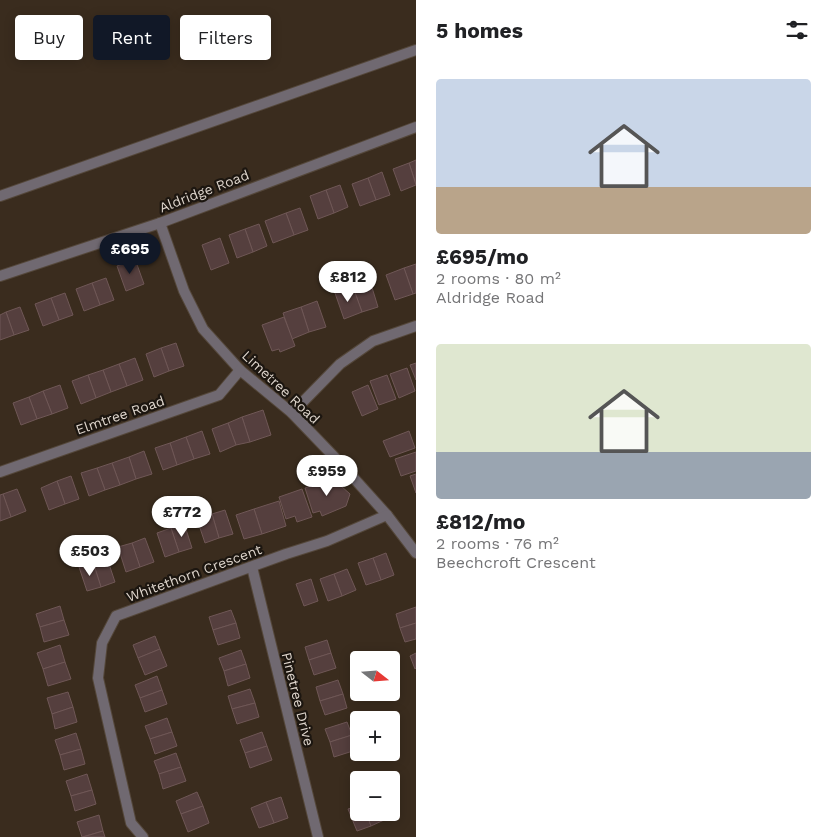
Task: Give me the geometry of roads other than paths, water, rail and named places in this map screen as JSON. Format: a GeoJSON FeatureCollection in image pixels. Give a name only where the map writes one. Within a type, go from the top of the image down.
{"type":"FeatureCollection","features":[{"type":"Feature","properties":{"kind":"street"},"geometry":{"type":"LineString","coordinates":[[0,196],[416,50]]}},
{"type":"Feature","properties":{"kind":"street","name":"Aldridge Road"},"geometry":{"type":"LineString","coordinates":[[0,276],[160,223],[416,128]]}},
{"type":"Feature","properties":{"kind":"street","name":"Limetree Road"},"geometry":{"type":"LineString","coordinates":[[160,223],[184,291],[203,329],[240,370],[292,413],[342,465],[387,516],[416,553]]}},
{"type":"Feature","properties":{"kind":"street"},"geometry":{"type":"LineString","coordinates":[[292,413],[340,364],[373,341],[416,326]]}},
{"type":"Feature","properties":{"kind":"street","name":"Elmtree Road"},"geometry":{"type":"LineString","coordinates":[[0,472],[218,395],[240,370]]}},
{"type":"Feature","properties":{"kind":"street","name":"Whitethorn Crescent"},"geometry":{"type":"LineString","coordinates":[[143,837],[131,823],[98,678],[102,643],[116,616],[327,541],[387,516]]}},
{"type":"Feature","properties":{"kind":"street","name":"Pinetree Drive"},"geometry":{"type":"LineString","coordinates":[[252,567],[318,837]]}}]}
